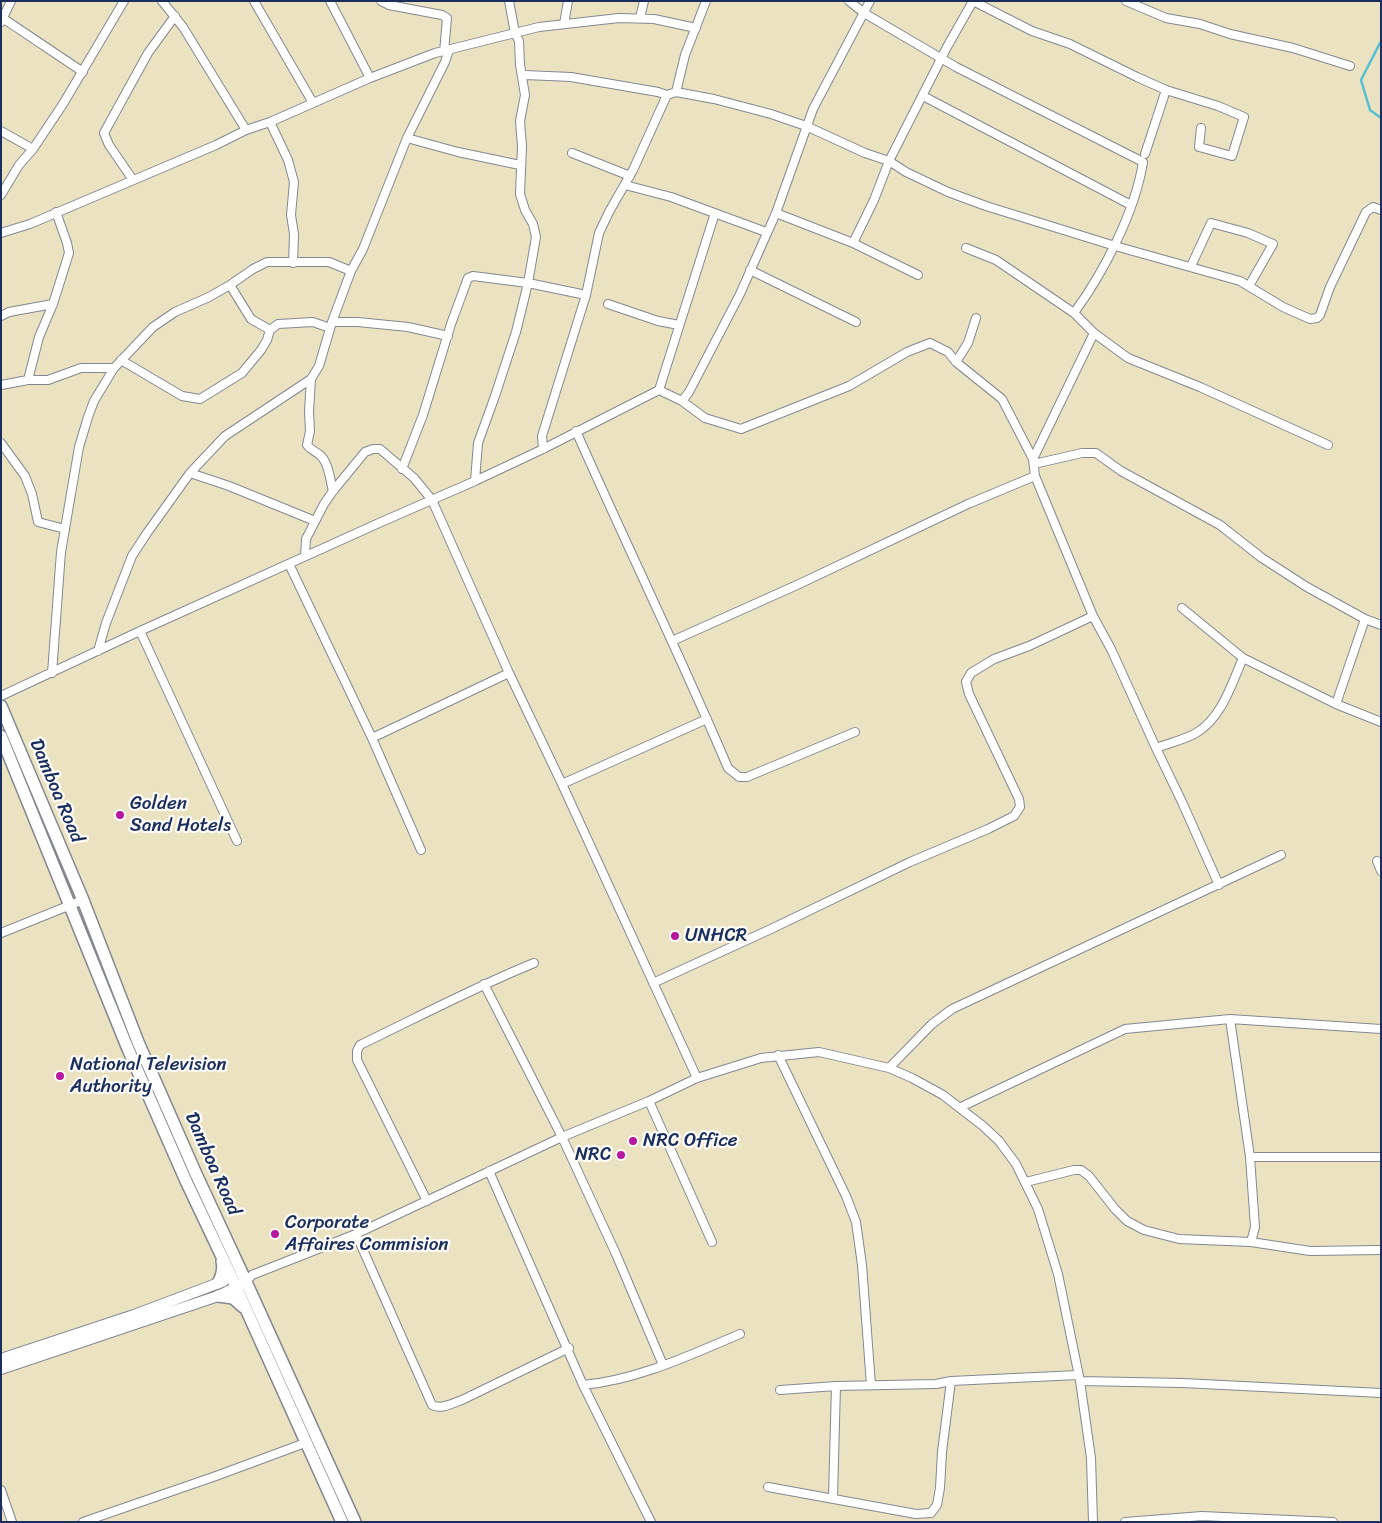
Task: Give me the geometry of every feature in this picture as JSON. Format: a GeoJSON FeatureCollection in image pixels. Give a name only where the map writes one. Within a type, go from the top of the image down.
{"type":"FeatureCollection","features":[{"type":"Feature","properties":{"kind":"main road","name":"Damboa Road"},"geometry":{"type":"LineString","coordinates":[[1,706],[83,900],[142,1051],[241,1279],[355,1522]]}},
{"type":"Feature","properties":{"kind":"main road","name":"Damboa Road"},"geometry":{"type":"LineString","coordinates":[[1,736],[128,1049],[221,1255],[241,1279],[245,1308],[342,1522]]}},
{"type":"Feature","properties":{"kind":"main road"},"geometry":{"type":"LineString","coordinates":[[218,1284],[224,1267],[221,1255]]}},
{"type":"Feature","properties":{"kind":"main road"},"geometry":{"type":"LineString","coordinates":[[218,1296],[233,1298],[245,1308]]}},
{"type":"Feature","properties":{"kind":"street"},"geometry":{"type":"LineString","coordinates":[[11,1],[2,19],[83,72]]}},
{"type":"Feature","properties":{"kind":"street"},"geometry":{"type":"LineString","coordinates":[[1,195],[19,165],[64,104],[124,1]]}},
{"type":"Feature","properties":{"kind":"street"},"geometry":{"type":"LineString","coordinates":[[162,1],[174,16],[246,130]]}},
{"type":"Feature","properties":{"kind":"street"},"geometry":{"type":"LineString","coordinates":[[254,1],[313,103]]}},
{"type":"Feature","properties":{"kind":"street"},"geometry":{"type":"LineString","coordinates":[[330,1],[370,78]]}},
{"type":"Feature","properties":{"kind":"street"},"geometry":{"type":"LineString","coordinates":[[475,481],[478,443],[516,332],[528,283],[536,237],[533,224],[525,210],[520,194],[522,146],[520,121],[525,96],[520,41],[515,33],[509,1]]}},
{"type":"Feature","properties":{"kind":"street"},"geometry":{"type":"LineString","coordinates":[[564,24],[568,1]]}},
{"type":"Feature","properties":{"kind":"street"},"geometry":{"type":"LineString","coordinates":[[640,18],[644,1]]}},
{"type":"Feature","properties":{"kind":"street"},"geometry":{"type":"LineString","coordinates":[[676,92],[685,55],[706,1]]}},
{"type":"Feature","properties":{"kind":"street"},"geometry":{"type":"LineString","coordinates":[[849,1],[864,13],[942,58],[1143,162],[1131,205],[1115,246],[1074,313]]}},
{"type":"Feature","properties":{"kind":"street"},"geometry":{"type":"LineString","coordinates":[[682,401],[689,392],[740,294],[776,213],[813,109],[870,1]]}},
{"type":"Feature","properties":{"kind":"street"},"geometry":{"type":"LineString","coordinates":[[853,243],[874,200],[889,161],[973,1],[1032,30],[1070,44],[1137,78],[1244,117],[1232,156],[1199,148],[1201,128]]}},
{"type":"Feature","properties":{"kind":"street"},"geometry":{"type":"LineString","coordinates":[[1126,1],[1166,18],[1200,24],[1230,34],[1293,48],[1350,66]]}},
{"type":"Feature","properties":{"kind":"street"},"geometry":{"type":"LineString","coordinates":[[98,651],[106,623],[132,556],[190,473],[225,436],[311,379],[319,366],[331,325],[351,271],[363,249],[407,138],[445,62],[447,18],[442,15],[387,3]]}},
{"type":"Feature","properties":{"kind":"street"},"geometry":{"type":"LineString","coordinates":[[133,180],[109,145],[104,133],[148,52],[174,16]]}},
{"type":"Feature","properties":{"kind":"street"},"geometry":{"type":"LineString","coordinates":[[1,233],[30,224],[216,145],[246,130],[270,122],[370,78],[435,53],[539,27],[619,18],[654,19],[696,28]]}},
{"type":"Feature","properties":{"kind":"street"},"geometry":{"type":"LineString","coordinates":[[522,77],[525,75],[571,77],[666,95],[676,92],[724,102],[806,126],[865,153],[889,161],[906,172],[940,188],[986,206],[1115,246],[1240,280],[1284,307],[1310,319],[1318,318],[1366,212],[1373,207],[1381,210]]}},
{"type":"Feature","properties":{"kind":"street"},"geometry":{"type":"LineString","coordinates":[[1145,154],[1166,90]]}},
{"type":"Feature","properties":{"kind":"street"},"geometry":{"type":"LineString","coordinates":[[543,449],[542,436],[586,295],[599,233],[630,176],[666,95]]}},
{"type":"Feature","properties":{"kind":"street"},"geometry":{"type":"LineString","coordinates":[[923,96],[1131,205]]}},
{"type":"Feature","properties":{"kind":"street"},"geometry":{"type":"LineString","coordinates":[[270,122],[288,160],[294,182],[291,216],[294,234],[293,263]]}},
{"type":"Feature","properties":{"kind":"street"},"geometry":{"type":"LineString","coordinates":[[1,131],[32,149]]}},
{"type":"Feature","properties":{"kind":"street"},"geometry":{"type":"LineString","coordinates":[[407,138],[458,152],[520,165]]}},
{"type":"Feature","properties":{"kind":"street"},"geometry":{"type":"LineString","coordinates":[[572,153],[630,176]]}},
{"type":"Feature","properties":{"kind":"street"},"geometry":{"type":"LineString","coordinates":[[625,184],[670,197],[766,232]]}},
{"type":"Feature","properties":{"kind":"street"},"geometry":{"type":"LineString","coordinates":[[28,380],[39,337],[53,304],[70,254],[56,212]]}},
{"type":"Feature","properties":{"kind":"street"},"geometry":{"type":"LineString","coordinates":[[1,696],[305,556],[475,481],[659,390],[715,213]]}},
{"type":"Feature","properties":{"kind":"street"},"geometry":{"type":"LineString","coordinates":[[776,213],[853,243],[918,275]]}},
{"type":"Feature","properties":{"kind":"street"},"geometry":{"type":"LineString","coordinates":[[1191,266],[1211,223],[1248,233],[1273,244],[1249,286]]}},
{"type":"Feature","properties":{"kind":"street"},"geometry":{"type":"LineString","coordinates":[[966,248],[996,260],[1074,313],[1094,332],[1128,358],[1200,387],[1328,445]]}},
{"type":"Feature","properties":{"kind":"street"},"geometry":{"type":"LineString","coordinates":[[52,673],[60,570],[79,447],[94,402],[114,368],[153,327],[175,312],[209,297],[267,262],[329,262],[351,271]]}},
{"type":"Feature","properties":{"kind":"street"},"geometry":{"type":"LineString","coordinates":[[750,270],[856,322]]}},
{"type":"Feature","properties":{"kind":"street"},"geometry":{"type":"LineString","coordinates":[[402,469],[423,415],[468,278],[473,276],[528,283],[586,295]]}},
{"type":"Feature","properties":{"kind":"street"},"geometry":{"type":"LineString","coordinates":[[230,285],[251,319],[270,330]]}},
{"type":"Feature","properties":{"kind":"street"},"geometry":{"type":"LineString","coordinates":[[1,316],[9,312],[53,304]]}},
{"type":"Feature","properties":{"kind":"street"},"geometry":{"type":"LineString","coordinates":[[608,304],[679,326]]}},
{"type":"Feature","properties":{"kind":"street"},"geometry":{"type":"LineString","coordinates":[[956,362],[968,343],[976,318]]}},
{"type":"Feature","properties":{"kind":"street"},"geometry":{"type":"LineString","coordinates":[[121,360],[182,396],[200,399],[242,373],[261,350],[270,330],[278,324],[314,322],[331,325],[358,322],[408,326],[448,336]]}},
{"type":"Feature","properties":{"kind":"street"},"geometry":{"type":"LineString","coordinates":[[1034,462],[1094,332]]}},
{"type":"Feature","properties":{"kind":"street"},"geometry":{"type":"LineString","coordinates":[[659,390],[682,401],[705,418],[741,429],[849,386],[907,352],[930,343],[948,352],[956,362],[1002,399],[1034,462],[1036,476],[1093,616],[1111,649],[1219,885]]}},
{"type":"Feature","properties":{"kind":"street"},"geometry":{"type":"LineString","coordinates":[[1,385],[28,380],[48,380],[81,368],[114,368]]}},
{"type":"Feature","properties":{"kind":"street"},"geometry":{"type":"LineString","coordinates":[[311,379],[310,431],[307,445],[320,455],[324,461],[333,491]]}},
{"type":"Feature","properties":{"kind":"street"},"geometry":{"type":"LineString","coordinates":[[576,431],[624,540],[708,719],[728,768],[739,777],[747,777],[855,732]]}},
{"type":"Feature","properties":{"kind":"street"},"geometry":{"type":"LineString","coordinates":[[1,443],[25,476],[32,494],[38,522],[65,529]]}},
{"type":"Feature","properties":{"kind":"street"},"geometry":{"type":"LineString","coordinates":[[305,556],[306,539],[315,521],[333,491],[365,452],[372,449],[380,449],[414,478],[432,500],[509,673],[697,1078]]}},
{"type":"Feature","properties":{"kind":"street"},"geometry":{"type":"LineString","coordinates":[[1034,462],[1082,453],[1096,453],[1121,471],[1220,525],[1262,558],[1307,586],[1365,619],[1381,625]]}},
{"type":"Feature","properties":{"kind":"street"},"geometry":{"type":"LineString","coordinates":[[190,473],[230,486],[315,521]]}},
{"type":"Feature","properties":{"kind":"street"},"geometry":{"type":"LineString","coordinates":[[672,641],[968,504],[1036,476]]}},
{"type":"Feature","properties":{"kind":"street"},"geometry":{"type":"LineString","coordinates":[[289,564],[372,738],[421,850]]}},
{"type":"Feature","properties":{"kind":"street"},"geometry":{"type":"LineString","coordinates":[[1182,608],[1243,658],[1336,704],[1381,722]]}},
{"type":"Feature","properties":{"kind":"street"},"geometry":{"type":"LineString","coordinates":[[653,983],[910,862],[1014,816],[1020,807],[1019,799],[969,694],[966,682],[971,673],[994,660],[1093,616]]}},
{"type":"Feature","properties":{"kind":"street"},"geometry":{"type":"LineString","coordinates":[[1336,704],[1365,619]]}},
{"type":"Feature","properties":{"kind":"street"},"geometry":{"type":"LineString","coordinates":[[140,631],[237,841]]}},
{"type":"Feature","properties":{"kind":"street"},"geometry":{"type":"LineString","coordinates":[[1156,748],[1196,733],[1211,720],[1225,699],[1243,658]]}},
{"type":"Feature","properties":{"kind":"street"},"geometry":{"type":"LineString","coordinates":[[372,738],[509,673]]}},
{"type":"Feature","properties":{"kind":"street"},"geometry":{"type":"LineString","coordinates":[[562,784],[708,719]]}},
{"type":"Feature","properties":{"kind":"street"},"geometry":{"type":"LineString","coordinates":[[889,1068],[932,1024],[952,1009],[1281,855]]}},
{"type":"Feature","properties":{"kind":"street"},"geometry":{"type":"LineString","coordinates":[[1377,861],[1381,871]]}},
{"type":"Feature","properties":{"kind":"street"},"geometry":{"type":"LineString","coordinates":[[1,933],[83,900]]}},
{"type":"Feature","properties":{"kind":"street"},"geometry":{"type":"LineString","coordinates":[[427,1201],[357,1060],[357,1051],[360,1045],[484,984],[534,963]]}},
{"type":"Feature","properties":{"kind":"street"},"geometry":{"type":"LineString","coordinates":[[484,984],[562,1137],[616,1254],[663,1366]]}},
{"type":"Feature","properties":{"kind":"street"},"geometry":{"type":"LineString","coordinates":[[961,1107],[1125,1029],[1230,1019],[1381,1029]]}},
{"type":"Feature","properties":{"kind":"street"},"geometry":{"type":"LineString","coordinates":[[1230,1019],[1250,1157],[1255,1227],[1251,1242]]}},
{"type":"Feature","properties":{"kind":"street"},"geometry":{"type":"LineString","coordinates":[[1,1359],[134,1315],[218,1284],[241,1279],[356,1234],[562,1137],[649,1101],[697,1078],[761,1058],[819,1052],[889,1068],[944,1095],[961,1107],[999,1141],[1016,1164],[1038,1210],[1058,1274],[1079,1378],[1091,1458],[1093,1522]]}},
{"type":"Feature","properties":{"kind":"street"},"geometry":{"type":"LineString","coordinates":[[778,1056],[846,1196],[856,1222],[862,1265],[871,1385]]}},
{"type":"Feature","properties":{"kind":"street"},"geometry":{"type":"LineString","coordinates":[[649,1101],[712,1242]]}},
{"type":"Feature","properties":{"kind":"street"},"geometry":{"type":"LineString","coordinates":[[1250,1157],[1381,1157]]}},
{"type":"Feature","properties":{"kind":"street"},"geometry":{"type":"LineString","coordinates":[[1026,1182],[1081,1170],[1089,1176],[1127,1221],[1144,1230],[1179,1239],[1251,1242],[1310,1252],[1381,1250]]}},
{"type":"Feature","properties":{"kind":"street"},"geometry":{"type":"LineString","coordinates":[[489,1171],[569,1348],[583,1385],[652,1522]]}},
{"type":"Feature","properties":{"kind":"street"},"geometry":{"type":"LineString","coordinates":[[356,1234],[432,1405],[436,1407],[445,1406],[462,1400],[569,1348]]}},
{"type":"Feature","properties":{"kind":"street"},"geometry":{"type":"LineString","coordinates":[[1,1369],[218,1296],[241,1279]]}},
{"type":"Feature","properties":{"kind":"street"},"geometry":{"type":"LineString","coordinates":[[583,1385],[604,1383],[663,1366],[740,1334]]}},
{"type":"Feature","properties":{"kind":"street"},"geometry":{"type":"LineString","coordinates":[[780,1390],[836,1386],[936,1384],[951,1381],[1079,1378],[1381,1393]]}},
{"type":"Feature","properties":{"kind":"street"},"geometry":{"type":"LineString","coordinates":[[768,1487],[916,1514],[931,1513],[937,1505],[940,1488],[942,1452],[951,1381]]}},
{"type":"Feature","properties":{"kind":"street"},"geometry":{"type":"LineString","coordinates":[[833,1498],[836,1386]]}},
{"type":"Feature","properties":{"kind":"street"},"geometry":{"type":"LineString","coordinates":[[83,1522],[305,1443]]}},
{"type":"Feature","properties":{"kind":"street"},"geometry":{"type":"LineString","coordinates":[[1,1490],[12,1522]]}},
{"type":"Feature","properties":{"kind":"street"},"geometry":{"type":"LineString","coordinates":[[1125,1522],[1202,1516],[1333,1522]]}},
{"type":"Feature","properties":{"kind":"waterway"},"geometry":{"type":"LineString","coordinates":[[1381,41],[1361,80],[1370,110],[1381,118]]}},
{"type":"Feature","properties":{"kind":"place","name":"Golden Sand Hotels"},"geometry":{"type":"Point","coordinates":[120,815]}},
{"type":"Feature","properties":{"kind":"place","name":"UNHCR"},"geometry":{"type":"Point","coordinates":[675,936]}},
{"type":"Feature","properties":{"kind":"place","name":"National Television Authority"},"geometry":{"type":"Point","coordinates":[60,1076]}},
{"type":"Feature","properties":{"kind":"place","name":"NRC Office"},"geometry":{"type":"Point","coordinates":[633,1141]}},
{"type":"Feature","properties":{"kind":"place","name":"NRC"},"geometry":{"type":"Point","coordinates":[621,1155]}},
{"type":"Feature","properties":{"kind":"place","name":"Corporate Affaires Commision"},"geometry":{"type":"Point","coordinates":[275,1234]}}]}
